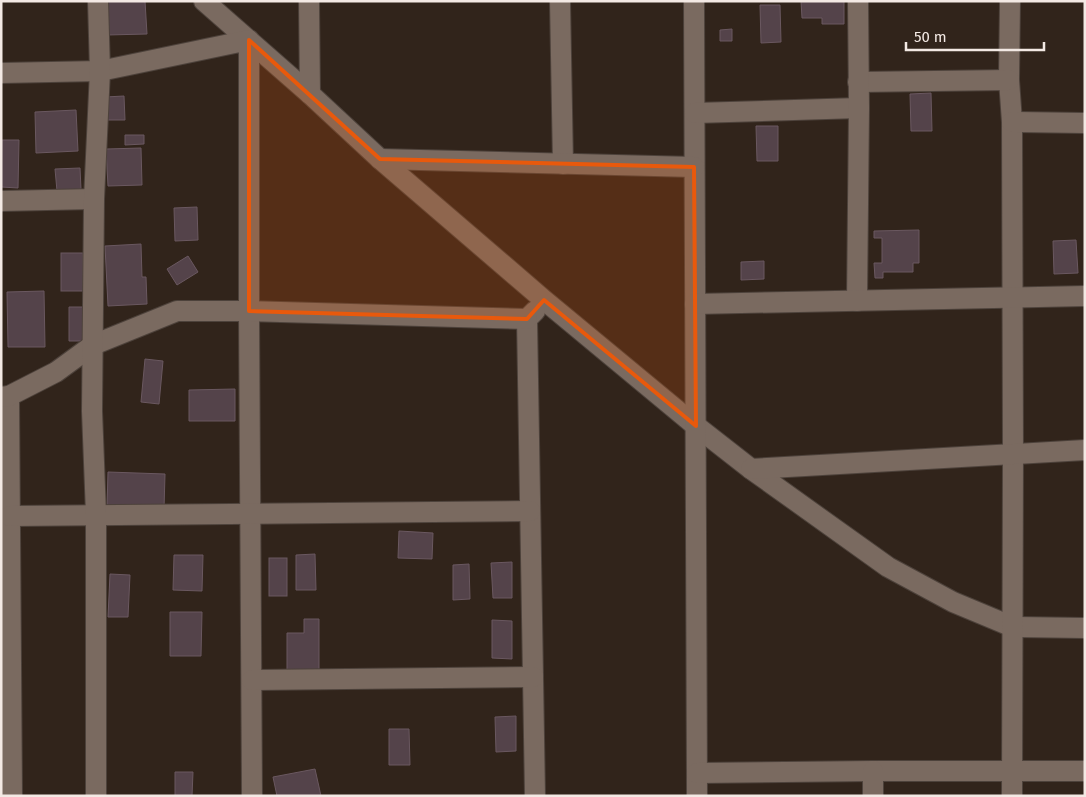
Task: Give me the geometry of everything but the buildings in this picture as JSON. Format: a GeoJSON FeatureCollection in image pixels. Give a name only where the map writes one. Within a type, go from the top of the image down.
{"type":"FeatureCollection","features":[{"type":"Feature","properties":{"kind":"street"},"geometry":{"type":"LineString","coordinates":[[96,796],[96,514],[92,411],[94,199],[100,71],[98,1]]}},
{"type":"Feature","properties":{"kind":"street"},"geometry":{"type":"LineString","coordinates":[[204,1],[310,94],[380,159],[544,300],[696,426],[751,469],[888,567],[952,602],[1012,627],[1085,628]]}},
{"type":"Feature","properties":{"kind":"street"},"geometry":{"type":"LineString","coordinates":[[309,1],[310,94]]}},
{"type":"Feature","properties":{"kind":"street"},"geometry":{"type":"LineString","coordinates":[[560,1],[563,164]]}},
{"type":"Feature","properties":{"kind":"street"},"geometry":{"type":"LineString","coordinates":[[694,1],[697,796]]}},
{"type":"Feature","properties":{"kind":"street"},"geometry":{"type":"LineString","coordinates":[[857,300],[858,1]]}},
{"type":"Feature","properties":{"kind":"street"},"geometry":{"type":"LineString","coordinates":[[1010,1],[1009,80],[1012,122],[1014,454],[1012,796]]}},
{"type":"Feature","properties":{"kind":"street"},"geometry":{"type":"LineString","coordinates":[[1,73],[100,71],[249,40]]}},
{"type":"Feature","properties":{"kind":"street"},"geometry":{"type":"LineString","coordinates":[[249,40],[252,796]]}},
{"type":"Feature","properties":{"kind":"street"},"geometry":{"type":"LineString","coordinates":[[858,82],[1009,80]]}},
{"type":"Feature","properties":{"kind":"street"},"geometry":{"type":"LineString","coordinates":[[694,113],[859,108]]}},
{"type":"Feature","properties":{"kind":"street"},"geometry":{"type":"LineString","coordinates":[[1012,122],[1085,123]]}},
{"type":"Feature","properties":{"kind":"street"},"geometry":{"type":"LineString","coordinates":[[380,159],[694,167]]}},
{"type":"Feature","properties":{"kind":"street"},"geometry":{"type":"LineString","coordinates":[[1,201],[94,199]]}},
{"type":"Feature","properties":{"kind":"street"},"geometry":{"type":"LineString","coordinates":[[695,304],[1085,296]]}},
{"type":"Feature","properties":{"kind":"street"},"geometry":{"type":"LineString","coordinates":[[535,796],[527,319],[544,300]]}},
{"type":"Feature","properties":{"kind":"street"},"geometry":{"type":"LineString","coordinates":[[12,796],[10,516],[5,397],[56,372],[93,345],[177,311],[249,311],[527,319]]}},
{"type":"Feature","properties":{"kind":"street"},"geometry":{"type":"LineString","coordinates":[[751,469],[1085,450]]}},
{"type":"Feature","properties":{"kind":"street"},"geometry":{"type":"LineString","coordinates":[[10,516],[530,511]]}},
{"type":"Feature","properties":{"kind":"street"},"geometry":{"type":"LineString","coordinates":[[252,680],[533,677]]}},
{"type":"Feature","properties":{"kind":"street"},"geometry":{"type":"LineString","coordinates":[[873,771],[873,796]]}},
{"type":"Feature","properties":{"kind":"street"},"geometry":{"type":"LineString","coordinates":[[697,773],[1085,771]]}},
{"type":"Feature","properties":{"kind":"highlighted area"},"geometry":{"type":"Polygon","coordinates":[[[249,40],[380,159],[694,167],[696,426],[544,300],[527,319],[249,311],[249,40]]]}}]}
